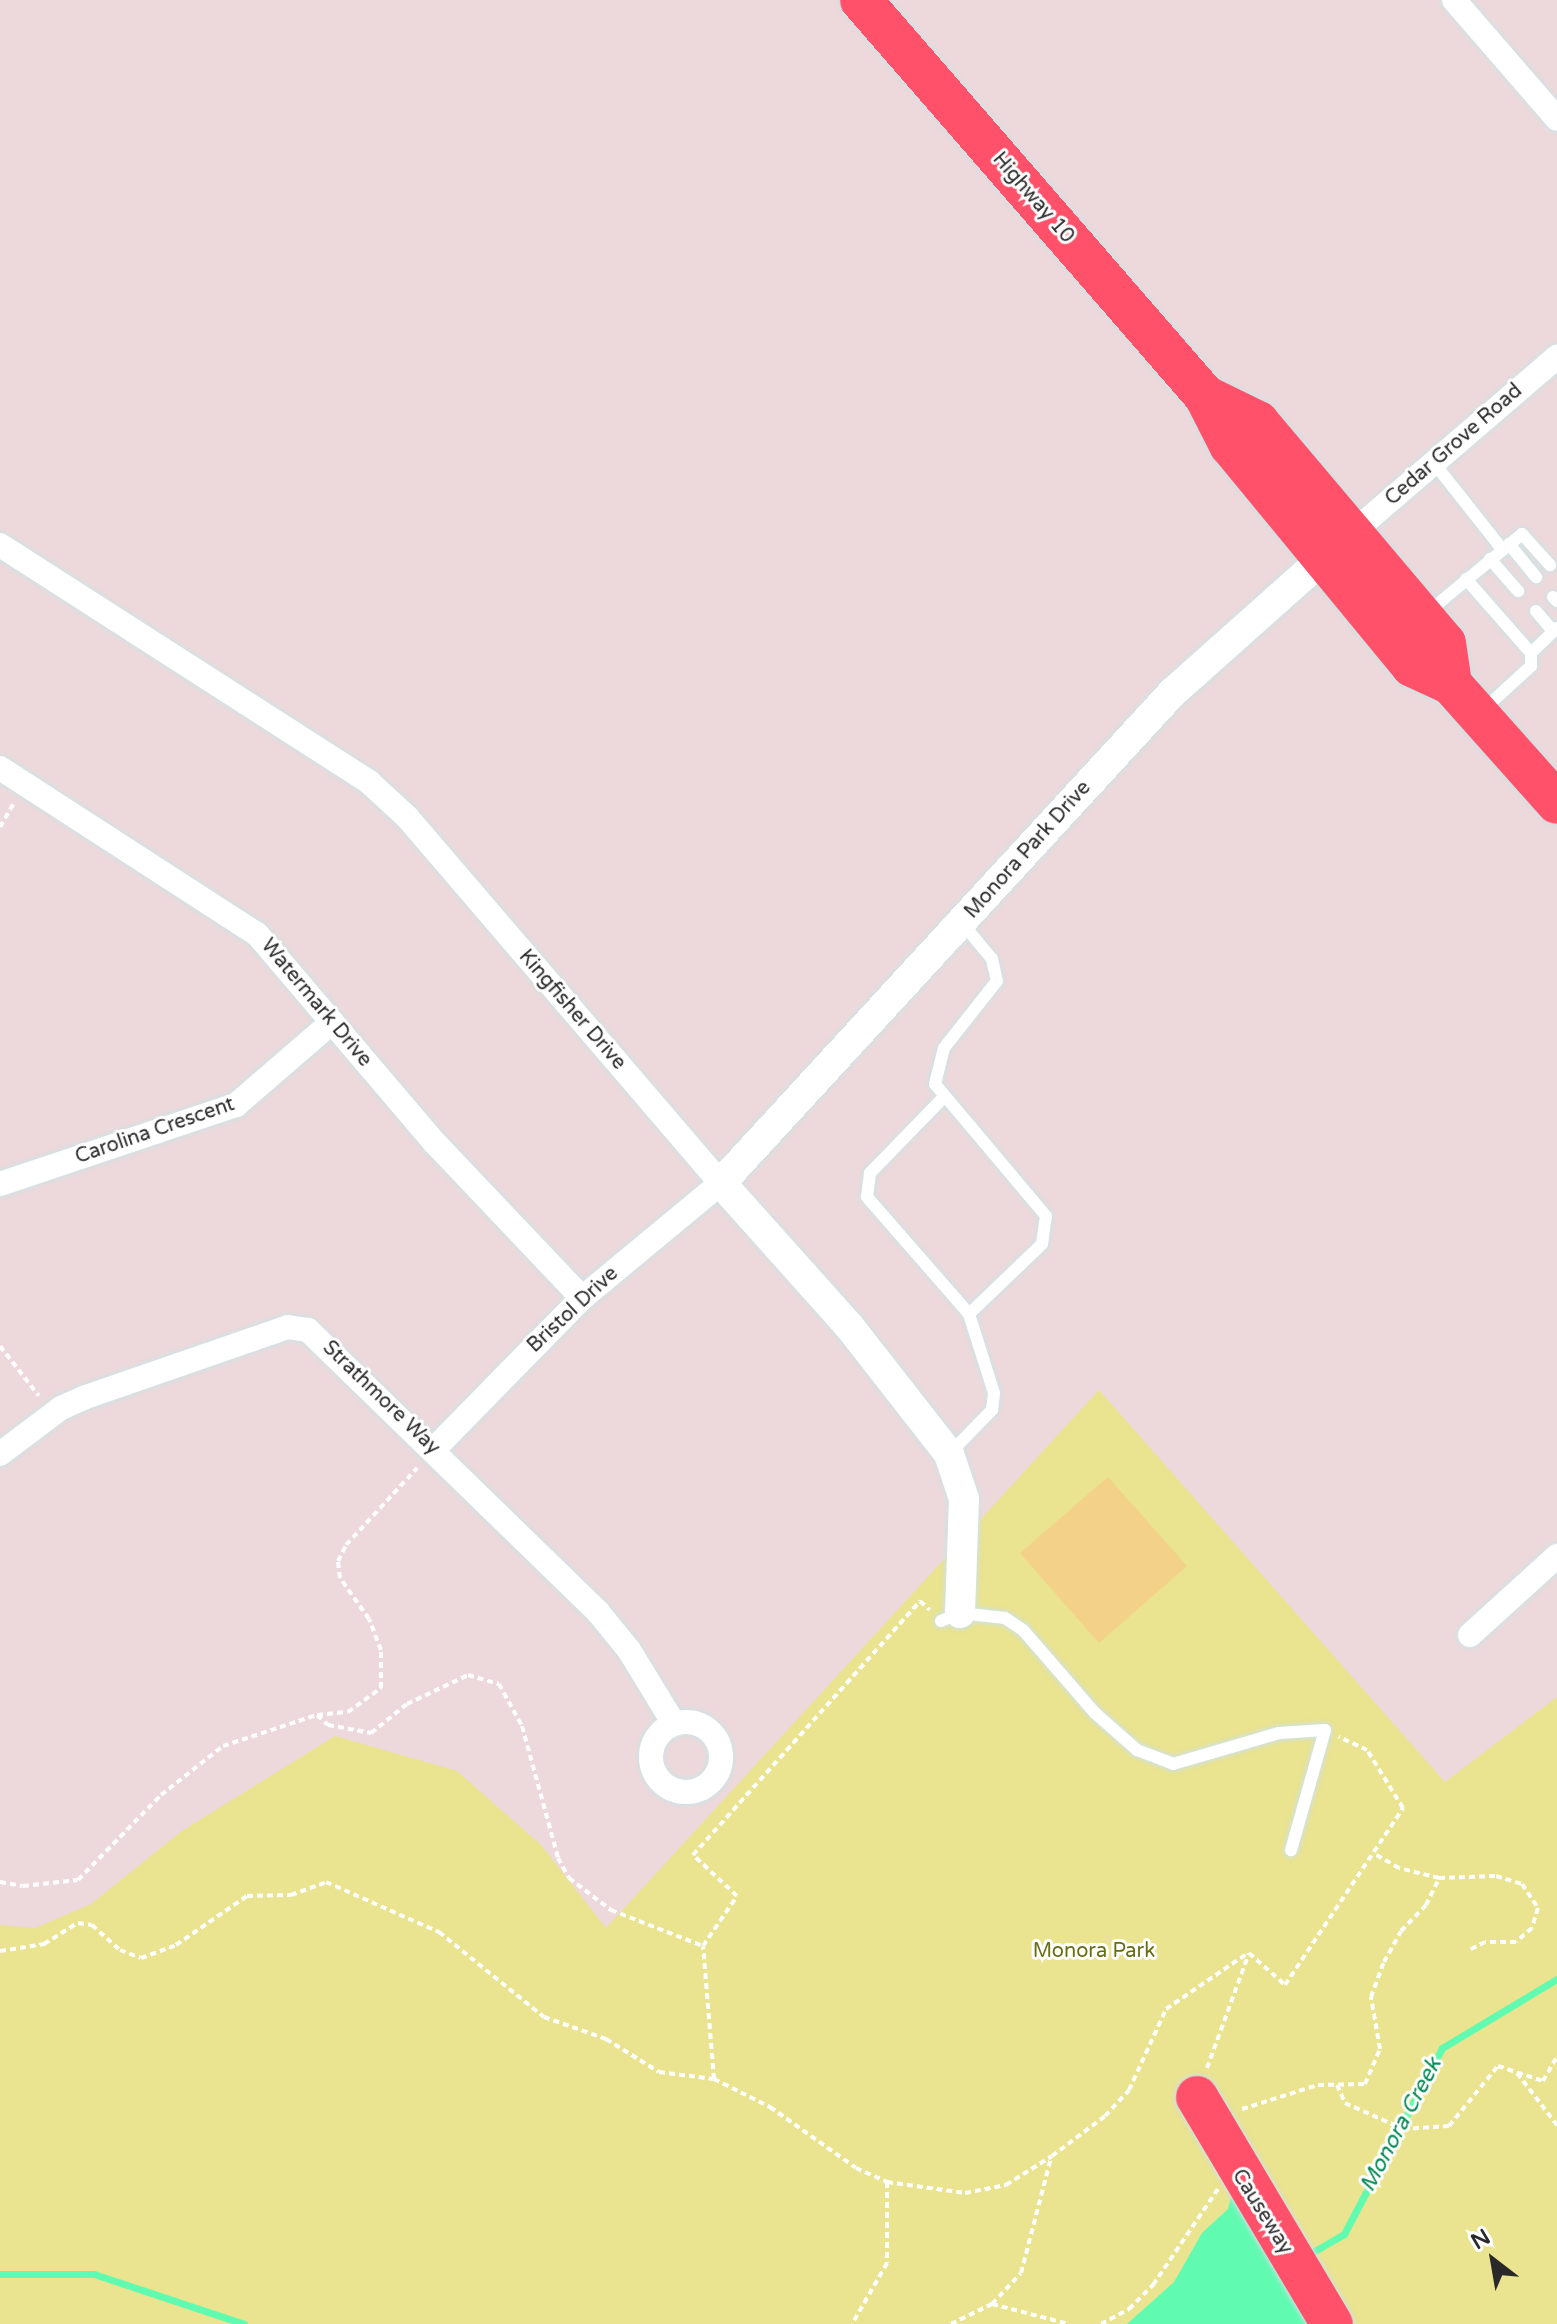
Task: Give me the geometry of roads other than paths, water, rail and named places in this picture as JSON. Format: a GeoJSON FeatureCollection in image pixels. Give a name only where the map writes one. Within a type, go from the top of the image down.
{"type":"FeatureCollection","features":[{"type":"Feature","properties":{"kind":"highway","name":"Highway 10"},"geometry":{"type":"LineString","coordinates":[[861,0],[1205,396],[1230,445],[1337,546],[1423,617],[1445,643],[1464,700]]}},
{"type":"Feature","properties":{"kind":"highway","name":"Highway 10"},"geometry":{"type":"LineString","coordinates":[[1337,546],[1412,666],[1464,700],[1557,803]]}},
{"type":"Feature","properties":{"kind":"highway","name":"Causeway"},"geometry":{"type":"LineString","coordinates":[[1197,2097],[1227,2155],[1332,2324]]}},
{"type":"Feature","properties":{"kind":"street"},"geometry":{"type":"LineString","coordinates":[[1454,0],[1557,119]]}},
{"type":"Feature","properties":{"kind":"street","name":"Cedar Grove Road"},"geometry":{"type":"LineString","coordinates":[[1337,546],[1557,357]]}},
{"type":"Feature","properties":{"kind":"street","name":"Kingfisher Drive"},"geometry":{"type":"LineString","coordinates":[[0,545],[369,782],[407,817],[721,1183],[849,1326],[949,1454],[964,1499],[951,1617]]}},
{"type":"Feature","properties":{"kind":"street","name":"Monora Park Drive"},"geometry":{"type":"LineString","coordinates":[[721,1183],[1172,693],[1337,546]]}},
{"type":"Feature","properties":{"kind":"street","name":"Watermark Drive"},"geometry":{"type":"LineString","coordinates":[[0,768],[257,934],[525,1242],[582,1298]]}},
{"type":"Feature","properties":{"kind":"street","name":"Carolina Crescent"},"geometry":{"type":"LineString","coordinates":[[0,1184],[236,1105],[332,1022]]}},
{"type":"Feature","properties":{"kind":"street","name":"Bristol Drive"},"geometry":{"type":"LineString","coordinates":[[434,1449],[582,1298],[721,1183]]}},
{"type":"Feature","properties":{"kind":"street","name":"Strathmore Way"},"geometry":{"type":"LineString","coordinates":[[0,1454],[52,1414],[83,1398],[297,1326],[316,1335],[598,1612],[629,1650],[673,1722]]}},
{"type":"Feature","properties":{"kind":"street"},"geometry":{"type":"LineString","coordinates":[[1470,1635],[1557,1556]]}},
{"type":"Feature","properties":{"kind":"lane"},"geometry":{"type":"LineString","coordinates":[[1434,463],[1536,577]]}},
{"type":"Feature","properties":{"kind":"lane"},"geometry":{"type":"LineString","coordinates":[[1423,617],[1522,534],[1550,565]]}},
{"type":"Feature","properties":{"kind":"lane"},"geometry":{"type":"LineString","coordinates":[[1490,559],[1518,591]]}},
{"type":"Feature","properties":{"kind":"lane"},"geometry":{"type":"LineString","coordinates":[[1464,700],[1531,666],[1531,653],[1466,579]]}},
{"type":"Feature","properties":{"kind":"lane"},"geometry":{"type":"LineString","coordinates":[[1531,653],[1555,630],[1536,611]]}},
{"type":"Feature","properties":{"kind":"lane"},"geometry":{"type":"LineString","coordinates":[[962,923],[992,959],[997,981],[944,1048],[935,1084],[943,1098],[1046,1216],[1042,1244],[969,1314]]}},
{"type":"Feature","properties":{"kind":"lane"},"geometry":{"type":"LineString","coordinates":[[943,1098],[870,1173],[867,1197],[969,1314],[994,1393],[992,1410],[949,1454]]}},
{"type":"Feature","properties":{"kind":"lane"},"geometry":{"type":"LineString","coordinates":[[951,1617],[1005,1618],[1023,1630],[1095,1713],[1137,1750],[1173,1764],[1279,1733],[1325,1730],[1291,1850]]}},
{"type":"Feature","properties":{"kind":"waterway","name":"Monora Creek"},"geometry":{"type":"LineString","coordinates":[[1306,2256],[1344,2234],[1442,2048],[1557,1979]]}},
{"type":"Feature","properties":{"kind":"waterway","name":"Monora Creek"},"geometry":{"type":"LineString","coordinates":[[0,2274],[94,2274],[244,2324]]}},
{"type":"Feature","properties":{"kind":"park label","name":"Monora Park"},"geometry":{"type":"Point","coordinates":[1094,1951]}}]}
